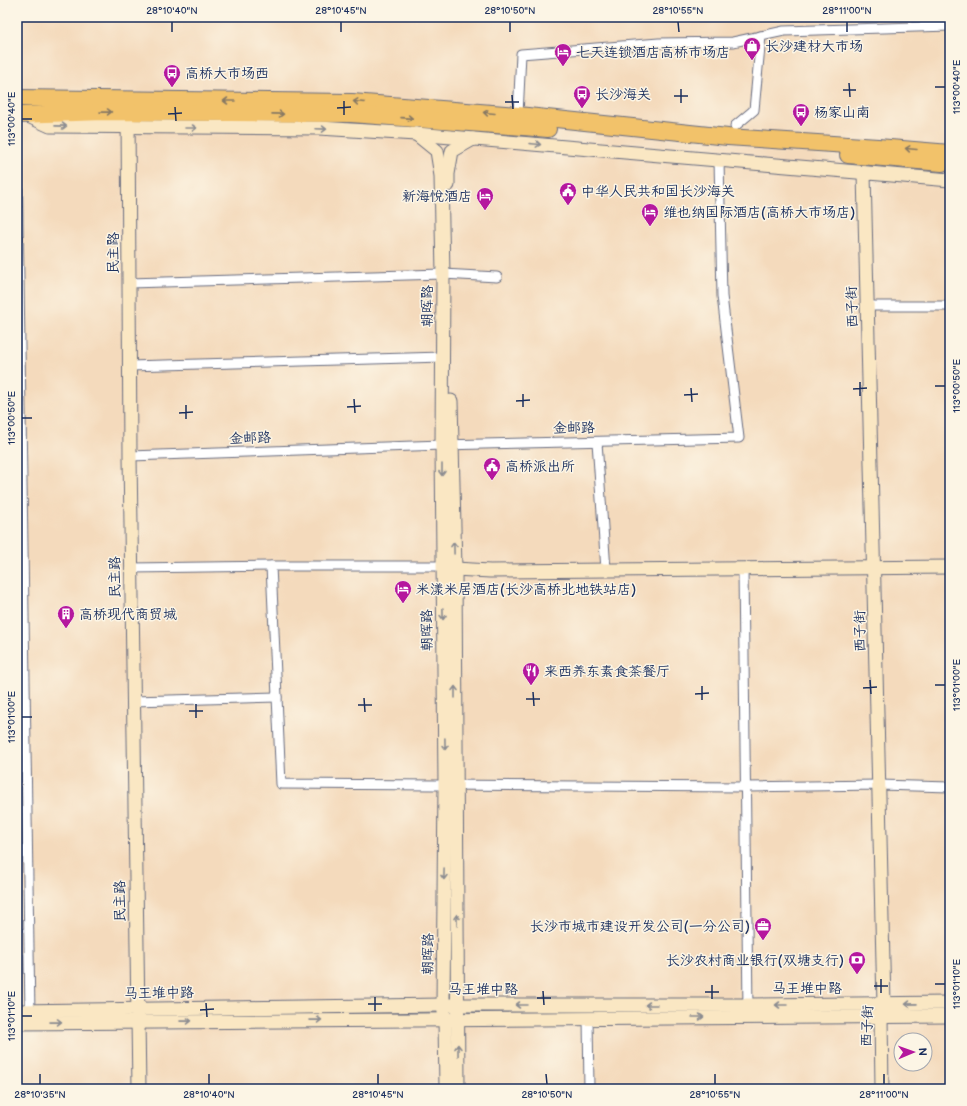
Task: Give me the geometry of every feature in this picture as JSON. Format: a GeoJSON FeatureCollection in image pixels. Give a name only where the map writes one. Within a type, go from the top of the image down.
{"type":"FeatureCollection","features":[{"type":"Feature","properties":{"kind":"highway"},"geometry":{"type":"LineString","coordinates":[[17,98],[352,102],[518,115],[728,137],[878,146],[950,153]]}},
{"type":"Feature","properties":{"kind":"highway"},"geometry":{"type":"LineString","coordinates":[[21,115],[125,122],[351,114],[694,141],[950,164]]}},
{"type":"Feature","properties":{"kind":"street"},"geometry":{"type":"LineString","coordinates":[[518,115],[521,54],[659,43],[734,42],[784,31],[950,26]]}},
{"type":"Feature","properties":{"kind":"street"},"geometry":{"type":"LineString","coordinates":[[735,126],[754,110],[761,36]]}},
{"type":"Feature","properties":{"kind":"street"},"geometry":{"type":"LineString","coordinates":[[125,122],[319,128],[416,134],[950,180]]}},
{"type":"Feature","properties":{"kind":"street","name":"民主路"},"geometry":{"type":"LineString","coordinates":[[125,122],[129,283],[133,701],[134,1016],[131,1089]]}},
{"type":"Feature","properties":{"kind":"street","name":"民主路"},"geometry":{"type":"LineString","coordinates":[[125,122],[134,1016],[139,1089]]}},
{"type":"Feature","properties":{"kind":"street","name":"朝晖路"},"geometry":{"type":"LineString","coordinates":[[416,134],[437,151],[441,176],[447,274],[442,357],[447,445]]}},
{"type":"Feature","properties":{"kind":"street","name":"朝晖路"},"geometry":{"type":"LineString","coordinates":[[446,1089],[451,1019],[458,1005],[450,785],[447,445],[448,174],[452,151],[473,139]]}},
{"type":"Feature","properties":{"kind":"street"},"geometry":{"type":"LineString","coordinates":[[17,147],[26,1015]]}},
{"type":"Feature","properties":{"kind":"street","name":"金邮路"},"geometry":{"type":"LineString","coordinates":[[130,456],[447,445],[740,438],[722,296],[719,160]]}},
{"type":"Feature","properties":{"kind":"street","name":"西子街"},"geometry":{"type":"LineString","coordinates":[[864,173],[879,785],[883,1010],[882,1089]]}},
{"type":"Feature","properties":{"kind":"street"},"geometry":{"type":"LineString","coordinates":[[129,283],[447,274],[497,276]]}},
{"type":"Feature","properties":{"kind":"street"},"geometry":{"type":"LineString","coordinates":[[868,306],[950,306]]}},
{"type":"Feature","properties":{"kind":"street"},"geometry":{"type":"LineString","coordinates":[[129,366],[442,357]]}},
{"type":"Feature","properties":{"kind":"street"},"geometry":{"type":"LineString","coordinates":[[598,442],[606,570]]}},
{"type":"Feature","properties":{"kind":"street"},"geometry":{"type":"LineString","coordinates":[[131,568],[271,566],[449,568],[490,571],[950,567]]}},
{"type":"Feature","properties":{"kind":"street"},"geometry":{"type":"LineString","coordinates":[[271,566],[281,784],[744,787],[879,785],[950,787]]}},
{"type":"Feature","properties":{"kind":"street"},"geometry":{"type":"LineString","coordinates":[[743,568],[744,787],[748,1011]]}},
{"type":"Feature","properties":{"kind":"street"},"geometry":{"type":"LineString","coordinates":[[133,701],[277,697]]}},
{"type":"Feature","properties":{"kind":"street","name":"朝晖路"},"geometry":{"type":"LineString","coordinates":[[450,785],[443,1005],[451,1019],[458,1089]]}},
{"type":"Feature","properties":{"kind":"street","name":"马王堆中路"},"geometry":{"type":"LineString","coordinates":[[134,1016],[443,1005],[748,1011],[883,1010],[950,1003]]}},
{"type":"Feature","properties":{"kind":"street","name":"马王堆中路"},"geometry":{"type":"LineString","coordinates":[[883,1010],[950,1016]]}},
{"type":"Feature","properties":{"kind":"street","name":"马王堆中路"},"geometry":{"type":"LineString","coordinates":[[17,1023],[26,1015],[451,1019],[588,1018],[748,1011]]}},
{"type":"Feature","properties":{"kind":"street"},"geometry":{"type":"LineString","coordinates":[[588,1018],[589,1089]]}},
{"type":"Feature","properties":{"kind":"place","name":"长沙建材大市场"},"geometry":{"type":"Point","coordinates":[752,61]}},
{"type":"Feature","properties":{"kind":"place","name":"七天连锁酒店高桥市场店"},"geometry":{"type":"Point","coordinates":[563,67]}},
{"type":"Feature","properties":{"kind":"place","name":"高桥大市场西"},"geometry":{"type":"Point","coordinates":[172,88]}},
{"type":"Feature","properties":{"kind":"place","name":"长沙海关"},"geometry":{"type":"Point","coordinates":[582,109]}},
{"type":"Feature","properties":{"kind":"place","name":"杨家山南"},"geometry":{"type":"Point","coordinates":[801,127]}},
{"type":"Feature","properties":{"kind":"place","name":"中华人民共和国长沙海关"},"geometry":{"type":"Point","coordinates":[568,206]}},
{"type":"Feature","properties":{"kind":"place","name":"新海悦酒店"},"geometry":{"type":"Point","coordinates":[485,211]}},
{"type":"Feature","properties":{"kind":"place","name":"维也纳国际酒店(高桥大市场店)"},"geometry":{"type":"Point","coordinates":[650,227]}},
{"type":"Feature","properties":{"kind":"place","name":"高桥派出所"},"geometry":{"type":"Point","coordinates":[492,481]}},
{"type":"Feature","properties":{"kind":"place","name":"米漾米居酒店(长沙高桥北地铁站店)"},"geometry":{"type":"Point","coordinates":[403,604]}},
{"type":"Feature","properties":{"kind":"place","name":"高桥现代商贸城"},"geometry":{"type":"Point","coordinates":[66,629]}},
{"type":"Feature","properties":{"kind":"place","name":"来西养东素食茶餐厅"},"geometry":{"type":"Point","coordinates":[531,686]}},
{"type":"Feature","properties":{"kind":"place","name":"长沙市城市建设开发公司(一分公司)"},"geometry":{"type":"Point","coordinates":[763,941]}},
{"type":"Feature","properties":{"kind":"place","name":"长沙农村商业银行(双塘支行)"},"geometry":{"type":"Point","coordinates":[857,975]}}]}
